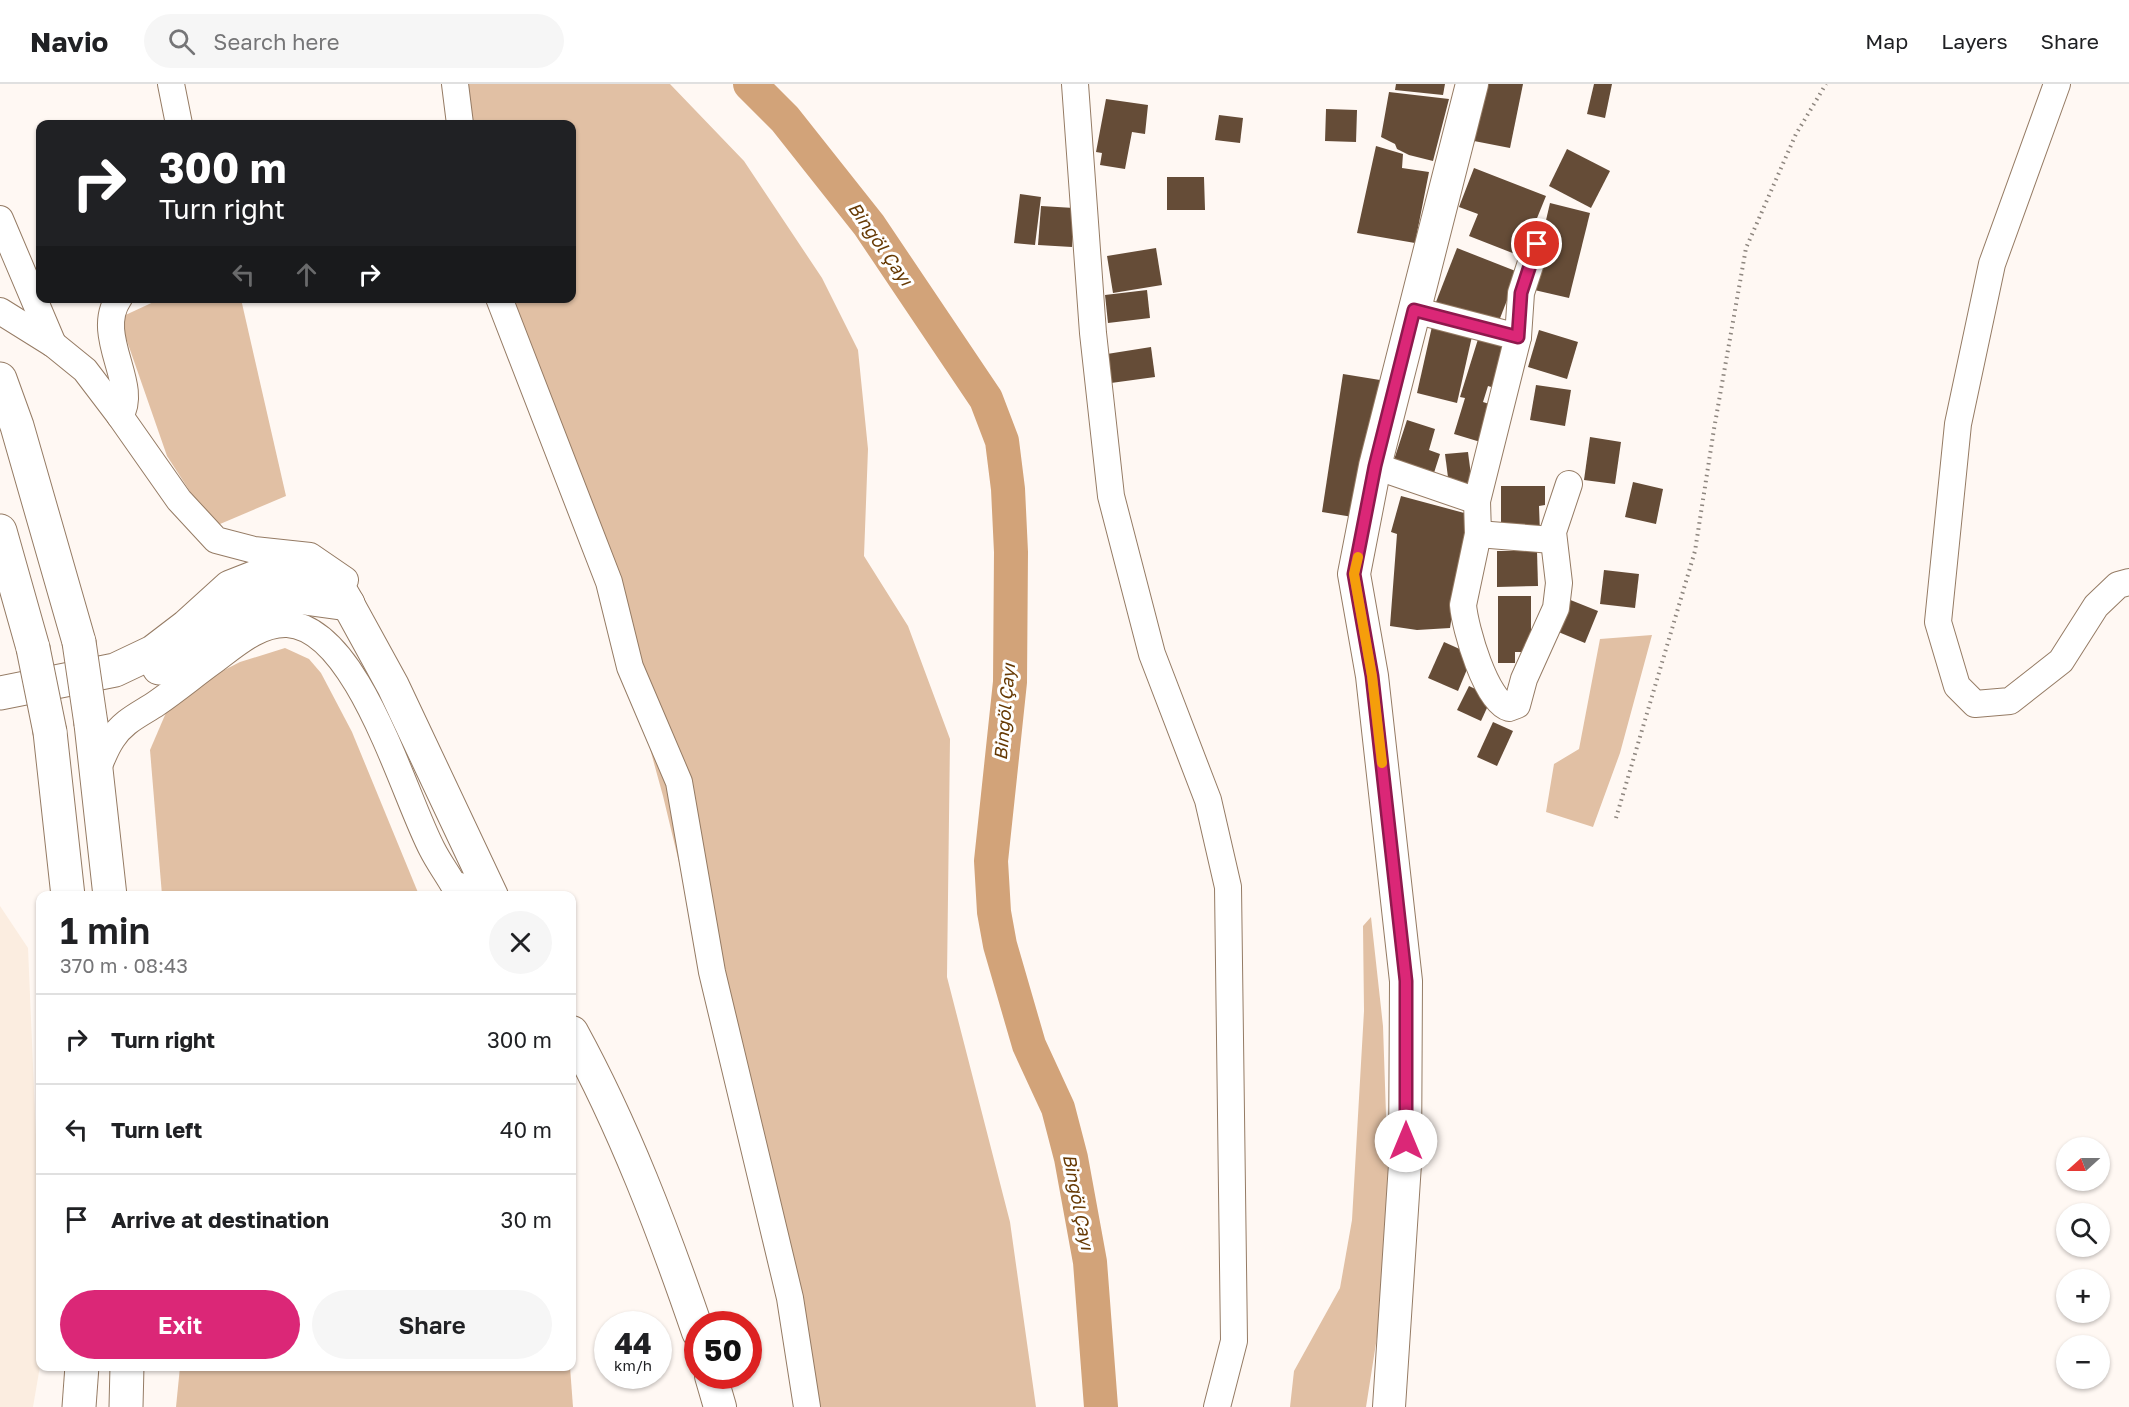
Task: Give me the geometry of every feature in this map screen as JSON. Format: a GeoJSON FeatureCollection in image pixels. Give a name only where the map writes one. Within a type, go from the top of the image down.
{"type":"FeatureCollection","features":[{"type":"Feature","properties":{"kind":"highway"},"geometry":{"type":"LineString","coordinates":[[0,378],[17,426],[79,642],[91,724],[109,891]]}},
{"type":"Feature","properties":{"kind":"highway"},"geometry":{"type":"LineString","coordinates":[[0,531],[33,648],[50,732],[67,891]]}},
{"type":"Feature","properties":{"kind":"highway"},"geometry":{"type":"LineString","coordinates":[[0,693],[114,670],[153,652],[187,626],[230,587],[271,571],[320,577],[337,585],[348,604]]}},
{"type":"Feature","properties":{"kind":"highway"},"geometry":{"type":"LineString","coordinates":[[0,715],[125,685],[211,639],[230,617],[267,599],[290,596],[348,604]]}},
{"type":"Feature","properties":{"kind":"highway"},"geometry":{"type":"LineString","coordinates":[[79,1407],[82,1371]]}},
{"type":"Feature","properties":{"kind":"highway"},"geometry":{"type":"LineString","coordinates":[[126,1407],[127,1371]]}},
{"type":"Feature","properties":{"kind":"main road"},"geometry":{"type":"LineString","coordinates":[[1389,1407],[1405,1164],[1406,981],[1372,676],[1354,574],[1375,466],[1472,84]]}},
{"type":"Feature","properties":{"kind":"main road"},"geometry":{"type":"LineString","coordinates":[[348,604],[393,686],[490,891]]}},
{"type":"Feature","properties":{"kind":"main road"},"geometry":{"type":"LineString","coordinates":[[576,1040],[632,1157],[690,1311]]}},
{"type":"Feature","properties":{"kind":"main road"},"geometry":{"type":"LineString","coordinates":[[715,1389],[720,1407]]}},
{"type":"Feature","properties":{"kind":"street"},"geometry":{"type":"LineString","coordinates":[[171,84],[178,120]]}},
{"type":"Feature","properties":{"kind":"street"},"geometry":{"type":"LineString","coordinates":[[455,84],[460,120]]}},
{"type":"Feature","properties":{"kind":"street"},"geometry":{"type":"LineString","coordinates":[[1075,84],[1093,333],[1111,496],[1152,654],[1208,800],[1228,887],[1234,1341],[1217,1407]]}},
{"type":"Feature","properties":{"kind":"street"},"geometry":{"type":"LineString","coordinates":[[2057,84],[1992,264],[1958,424],[1938,622],[1957,686],[1975,704],[2010,701],[2061,661],[2096,606],[2118,585],[2129,582]]}},
{"type":"Feature","properties":{"kind":"street"},"geometry":{"type":"LineString","coordinates":[[0,219],[53,344]]}},
{"type":"Feature","properties":{"kind":"street"},"geometry":{"type":"LineString","coordinates":[[1537,244],[1521,293],[1518,337],[1477,501],[1478,534],[1463,605],[1472,648],[1501,705],[1509,708],[1517,705],[1528,670],[1556,608],[1559,583],[1552,540],[1555,523],[1569,484]]}},
{"type":"Feature","properties":{"kind":"street"},"geometry":{"type":"LineString","coordinates":[[116,303],[110,326],[126,400],[120,416]]}},
{"type":"Feature","properties":{"kind":"street"},"geometry":{"type":"LineString","coordinates":[[501,303],[609,582],[630,668],[680,782],[711,972],[790,1298],[807,1407]]}},
{"type":"Feature","properties":{"kind":"street"},"geometry":{"type":"LineString","coordinates":[[1414,310],[1518,337]]}},
{"type":"Feature","properties":{"kind":"street"},"geometry":{"type":"LineString","coordinates":[[0,311],[53,344],[85,370],[179,500],[216,540],[254,550],[310,556],[344,578],[348,604]]}},
{"type":"Feature","properties":{"kind":"street"},"geometry":{"type":"LineString","coordinates":[[1375,466],[1477,501]]}},
{"type":"Feature","properties":{"kind":"street"},"geometry":{"type":"LineString","coordinates":[[1478,534],[1552,540]]}},
{"type":"Feature","properties":{"kind":"street"},"geometry":{"type":"LineString","coordinates":[[96,772],[112,738],[131,718],[155,704],[238,642],[266,626],[287,624],[309,629],[324,639],[350,672],[389,746],[431,848],[453,884],[476,891]]}},
{"type":"Feature","properties":{"kind":"path"},"geometry":{"type":"LineString","coordinates":[[1616,818],[1695,551],[1746,248],[1796,134],[1826,84]]}},
{"type":"Feature","properties":{"kind":"shaded area"},"geometry":{"type":"Polygon","coordinates":[[[456,84],[670,84],[744,161],[822,278],[858,350],[868,449],[864,556],[908,626],[950,739],[947,977],[1010,1222],[1036,1407],[810,1407],[663,796],[598,559],[513,303],[576,303],[576,120],[461,120],[456,84]]]}},
{"type":"Feature","properties":{"kind":"shaded area"},"geometry":{"type":"Polygon","coordinates":[[[151,303],[242,303],[286,496],[213,527],[167,456],[119,318],[151,303]]]}},
{"type":"Feature","properties":{"kind":"shaded area"},"geometry":{"type":"Polygon","coordinates":[[[1652,635],[1620,753],[1593,827],[1546,812],[1554,764],[1579,749],[1600,639],[1652,635]]]}},
{"type":"Feature","properties":{"kind":"shaded area"},"geometry":{"type":"Polygon","coordinates":[[[285,648],[309,659],[321,673],[352,732],[417,891],[162,891],[150,750],[168,708],[185,690],[240,662],[285,648]]]}},
{"type":"Feature","properties":{"kind":"shaded area"},"geometry":{"type":"Polygon","coordinates":[[[0,906],[28,948],[36,1138],[36,1371],[39,1371],[33,1407],[0,1407],[0,906]]]}},
{"type":"Feature","properties":{"kind":"shaded area"},"geometry":{"type":"Polygon","coordinates":[[[1371,917],[1383,1026],[1388,1174],[1385,1286],[1366,1407],[1290,1407],[1294,1371],[1340,1288],[1352,1220],[1364,1011],[1363,926],[1371,917]]]}},
{"type":"Feature","properties":{"kind":"shaded area"},"geometry":{"type":"Polygon","coordinates":[[[180,1371],[570,1371],[573,1407],[176,1407],[180,1371]]]}},
{"type":"Feature","properties":{"kind":"building"},"geometry":{"type":"Polygon","coordinates":[[[1396,84],[1445,84],[1443,95],[1395,90],[1396,84]]]}},
{"type":"Feature","properties":{"kind":"building"},"geometry":{"type":"Polygon","coordinates":[[[1486,84],[1523,84],[1510,148],[1474,141],[1486,84]]]}},
{"type":"Feature","properties":{"kind":"building"},"geometry":{"type":"Polygon","coordinates":[[[1594,84],[1612,84],[1605,118],[1587,114],[1594,84]]]}},
{"type":"Feature","properties":{"kind":"building"},"geometry":{"type":"Polygon","coordinates":[[[1389,92],[1449,99],[1433,161],[1409,155],[1381,137],[1389,92]]]}},
{"type":"Feature","properties":{"kind":"building"},"geometry":{"type":"Polygon","coordinates":[[[1106,99],[1148,105],[1145,134],[1132,132],[1125,169],[1100,165],[1102,153],[1096,152],[1106,99]]]}},
{"type":"Feature","properties":{"kind":"building"},"geometry":{"type":"Polygon","coordinates":[[[1326,109],[1357,110],[1356,142],[1325,141],[1326,109]]]}},
{"type":"Feature","properties":{"kind":"building"},"geometry":{"type":"Polygon","coordinates":[[[1219,115],[1243,118],[1240,143],[1215,140],[1219,115]]]}},
{"type":"Feature","properties":{"kind":"building"},"geometry":{"type":"Polygon","coordinates":[[[1376,146],[1403,154],[1402,168],[1429,172],[1415,243],[1357,233],[1376,146]]]}},
{"type":"Feature","properties":{"kind":"building"},"geometry":{"type":"Polygon","coordinates":[[[1567,149],[1610,171],[1591,208],[1549,186],[1567,149]]]}},
{"type":"Feature","properties":{"kind":"building"},"geometry":{"type":"Polygon","coordinates":[[[1474,168],[1546,196],[1533,228],[1526,225],[1515,254],[1469,236],[1478,214],[1459,207],[1474,168]]]}},
{"type":"Feature","properties":{"kind":"building"},"geometry":{"type":"Polygon","coordinates":[[[1167,177],[1204,177],[1205,210],[1167,210],[1167,177]]]}},
{"type":"Feature","properties":{"kind":"building"},"geometry":{"type":"Polygon","coordinates":[[[1020,194],[1041,197],[1035,245],[1014,243],[1020,194]]]}},
{"type":"Feature","properties":{"kind":"building"},"geometry":{"type":"Polygon","coordinates":[[[1550,203],[1590,213],[1569,298],[1530,289],[1550,203]]]}},
{"type":"Feature","properties":{"kind":"building"},"geometry":{"type":"Polygon","coordinates":[[[1041,206],[1074,208],[1072,247],[1038,245],[1041,206]]]}},
{"type":"Feature","properties":{"kind":"building"},"geometry":{"type":"Polygon","coordinates":[[[1156,248],[1162,285],[1113,293],[1107,256],[1156,248]]]}},
{"type":"Feature","properties":{"kind":"building"},"geometry":{"type":"Polygon","coordinates":[[[1457,248],[1518,272],[1497,326],[1436,302],[1457,248]]]}},
{"type":"Feature","properties":{"kind":"building"},"geometry":{"type":"Polygon","coordinates":[[[1147,290],[1150,318],[1108,323],[1105,295],[1147,290]]]}},
{"type":"Feature","properties":{"kind":"building"},"geometry":{"type":"Polygon","coordinates":[[[1433,322],[1473,332],[1457,403],[1417,393],[1433,322]]]}},
{"type":"Feature","properties":{"kind":"building"},"geometry":{"type":"Polygon","coordinates":[[[1539,330],[1578,342],[1567,379],[1528,367],[1539,330]]]}},
{"type":"Feature","properties":{"kind":"building"},"geometry":{"type":"Polygon","coordinates":[[[1479,336],[1514,347],[1501,390],[1488,386],[1483,402],[1499,407],[1487,444],[1454,434],[1465,398],[1460,397],[1479,336]]]}},
{"type":"Feature","properties":{"kind":"building"},"geometry":{"type":"Polygon","coordinates":[[[1151,347],[1155,377],[1111,383],[1107,354],[1151,347]]]}},
{"type":"Feature","properties":{"kind":"building"},"geometry":{"type":"Polygon","coordinates":[[[1343,374],[1380,380],[1359,518],[1322,512],[1343,374]]]}},
{"type":"Feature","properties":{"kind":"building"},"geometry":{"type":"Polygon","coordinates":[[[1536,385],[1571,390],[1565,426],[1530,420],[1536,385]]]}},
{"type":"Feature","properties":{"kind":"building"},"geometry":{"type":"Polygon","coordinates":[[[1407,420],[1435,429],[1429,450],[1440,454],[1433,476],[1393,463],[1407,420]]]}},
{"type":"Feature","properties":{"kind":"building"},"geometry":{"type":"Polygon","coordinates":[[[1590,437],[1621,442],[1615,484],[1584,480],[1590,437]]]}},
{"type":"Feature","properties":{"kind":"building"},"geometry":{"type":"Polygon","coordinates":[[[1468,452],[1472,483],[1449,485],[1445,454],[1468,452]]]}},
{"type":"Feature","properties":{"kind":"building"},"geometry":{"type":"Polygon","coordinates":[[[1633,482],[1663,489],[1656,524],[1625,517],[1633,482]]]}},
{"type":"Feature","properties":{"kind":"building"},"geometry":{"type":"Polygon","coordinates":[[[1501,486],[1545,486],[1545,505],[1539,506],[1540,533],[1501,533],[1501,486]]]}},
{"type":"Feature","properties":{"kind":"building"},"geometry":{"type":"Polygon","coordinates":[[[1401,496],[1468,514],[1450,628],[1417,630],[1390,626],[1397,534],[1391,532],[1401,496]]]}},
{"type":"Feature","properties":{"kind":"building"},"geometry":{"type":"Polygon","coordinates":[[[1497,551],[1537,551],[1538,586],[1497,587],[1497,551]]]}},
{"type":"Feature","properties":{"kind":"building"},"geometry":{"type":"Polygon","coordinates":[[[1604,570],[1639,574],[1635,608],[1600,604],[1604,570]]]}},
{"type":"Feature","properties":{"kind":"building"},"geometry":{"type":"Polygon","coordinates":[[[1498,596],[1531,596],[1531,652],[1515,652],[1515,663],[1498,663],[1498,596]]]}},
{"type":"Feature","properties":{"kind":"building"},"geometry":{"type":"Polygon","coordinates":[[[1568,599],[1598,611],[1585,643],[1556,631],[1568,599]]]}},
{"type":"Feature","properties":{"kind":"building"},"geometry":{"type":"Polygon","coordinates":[[[1444,642],[1473,655],[1458,691],[1428,678],[1444,642]]]}},
{"type":"Feature","properties":{"kind":"building"},"geometry":{"type":"Polygon","coordinates":[[[1469,686],[1492,697],[1481,721],[1457,710],[1469,686]]]}},
{"type":"Feature","properties":{"kind":"building"},"geometry":{"type":"Polygon","coordinates":[[[1493,722],[1513,731],[1497,766],[1477,757],[1493,722]]]}},
{"type":"Feature","properties":{"kind":"waterway","name":"Bingöl Çayı"},"geometry":{"type":"LineString","coordinates":[[750,84],[785,119],[869,225],[986,399],[1002,441],[1008,489],[1011,552],[1010,682],[991,861],[994,912],[1000,945],[1029,1045],[1058,1108],[1071,1158],[1090,1262],[1101,1407]]}},
{"type":"Feature","properties":{"kind":"slow traffic"},"geometry":{"type":"LineString","coordinates":[[1358,557],[1354,574],[1372,676],[1382,763]]}},
{"type":"Feature","properties":{"kind":"route"},"geometry":{"type":"LineString","coordinates":[[1406,1141],[1406,981],[1372,676],[1354,574],[1375,466],[1414,310],[1518,337],[1521,293],[1537,244]]}}]}
